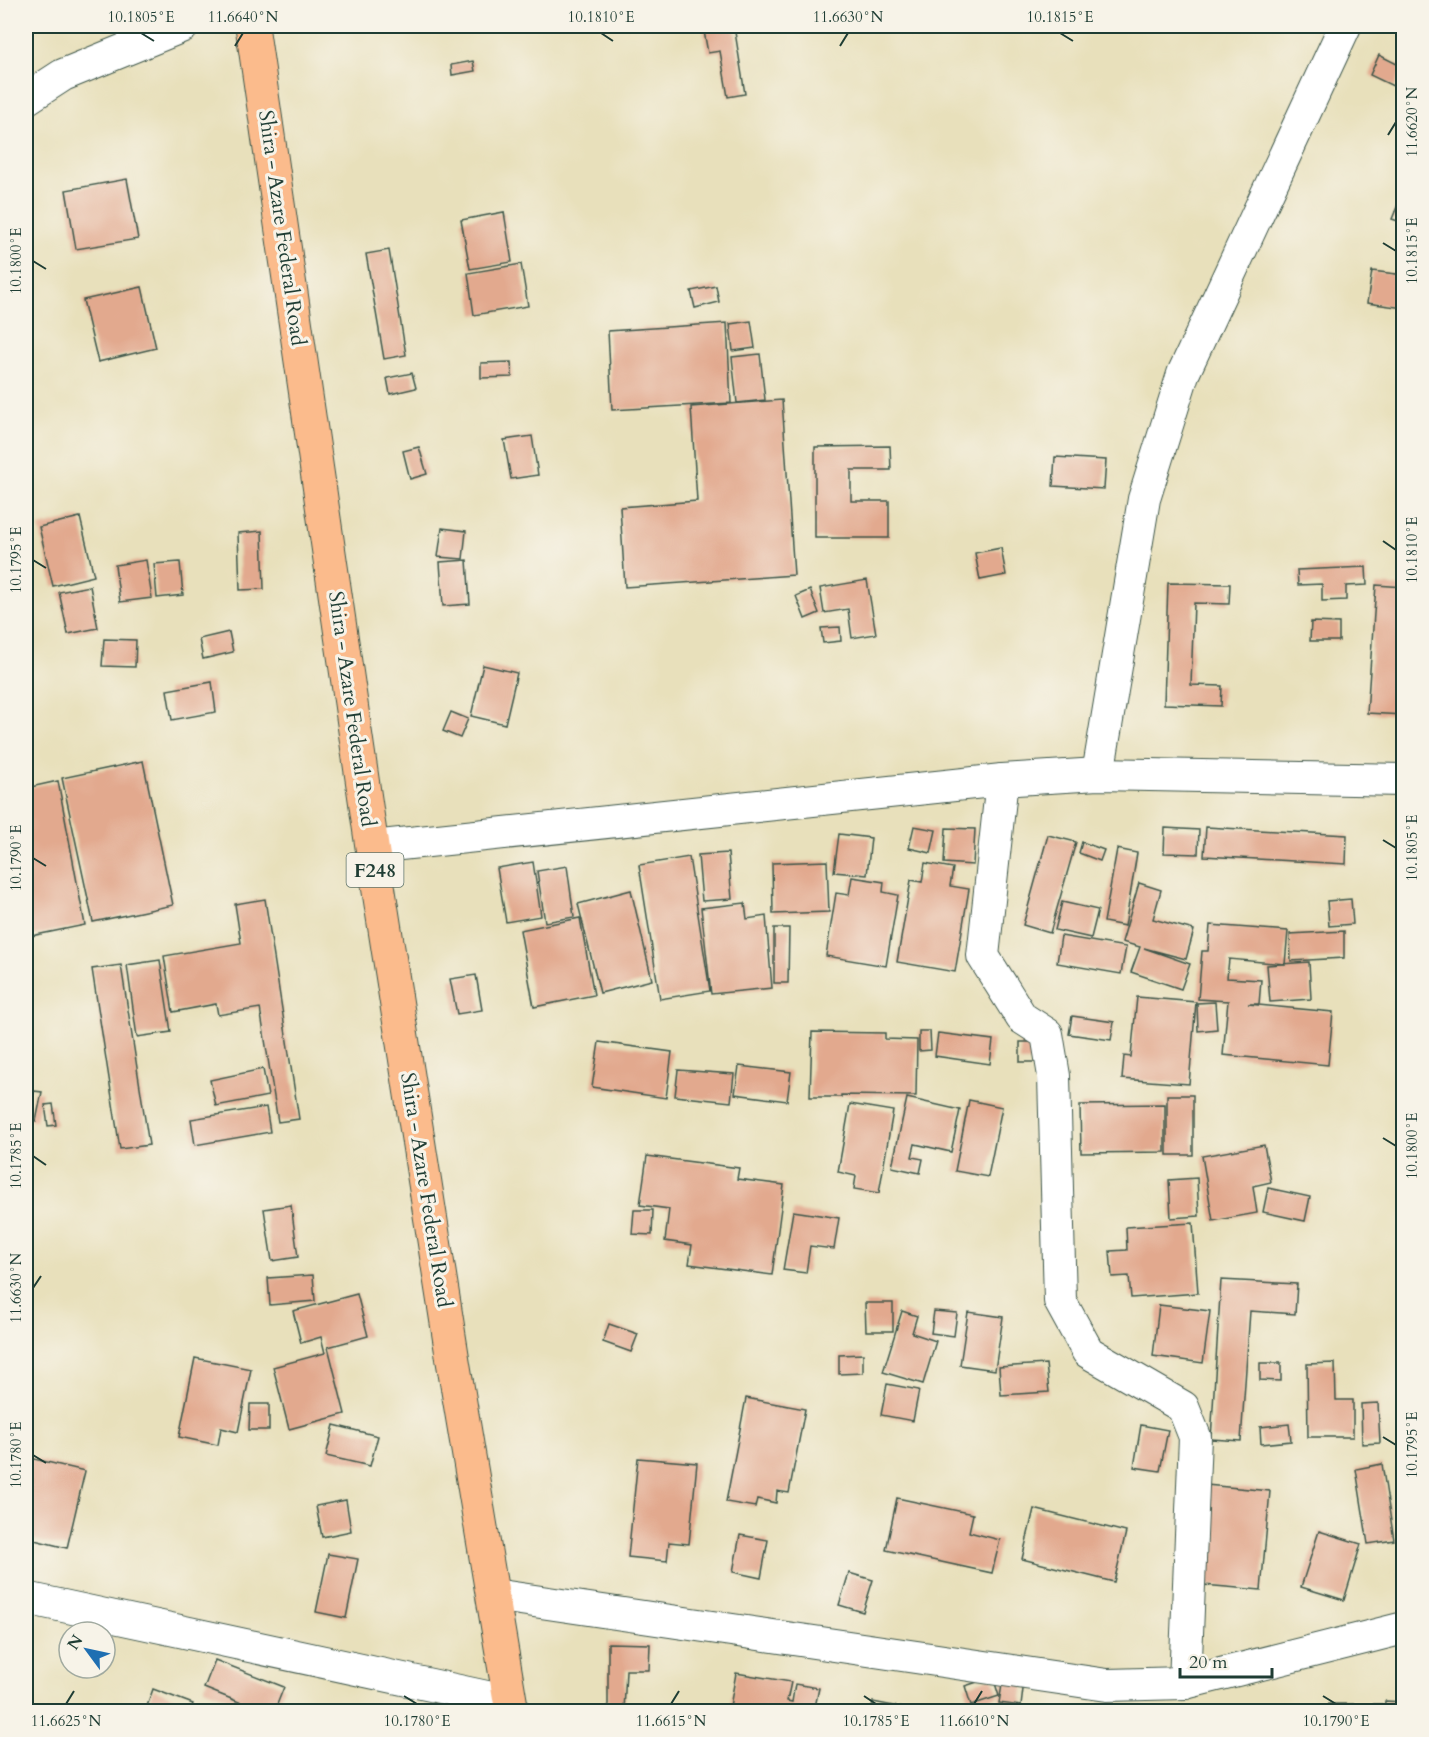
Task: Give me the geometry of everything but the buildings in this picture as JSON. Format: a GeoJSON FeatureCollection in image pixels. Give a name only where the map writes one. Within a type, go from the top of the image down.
{"type":"FeatureCollection","features":[{"type":"Feature","properties":{"kind":"main road","name":"Shira - Azare Federal Road"},"geometry":{"type":"LineString","coordinates":[[252,26],[372,847],[453,1361],[511,1707]]}},
{"type":"Feature","properties":{"kind":"street"},"geometry":{"type":"LineString","coordinates":[[26,99],[63,75],[183,26]]}},
{"type":"Feature","properties":{"kind":"street"},"geometry":{"type":"LineString","coordinates":[[1098,774],[1144,500],[1183,374],[1345,26]]}},
{"type":"Feature","properties":{"kind":"street"},"geometry":{"type":"LineString","coordinates":[[372,847],[1002,780],[1098,774],[1404,780]]}},
{"type":"Feature","properties":{"kind":"street"},"geometry":{"type":"LineString","coordinates":[[1002,780],[983,956],[1023,1018],[1047,1034],[1054,1077],[1060,1302],[1088,1352],[1183,1407],[1195,1437],[1185,1683]]}},
{"type":"Feature","properties":{"kind":"street"},"geometry":{"type":"LineString","coordinates":[[493,1595],[1107,1685],[1185,1683],[1404,1628]]}},
{"type":"Feature","properties":{"kind":"street"},"geometry":{"type":"LineString","coordinates":[[26,1598],[511,1707]]}}]}
